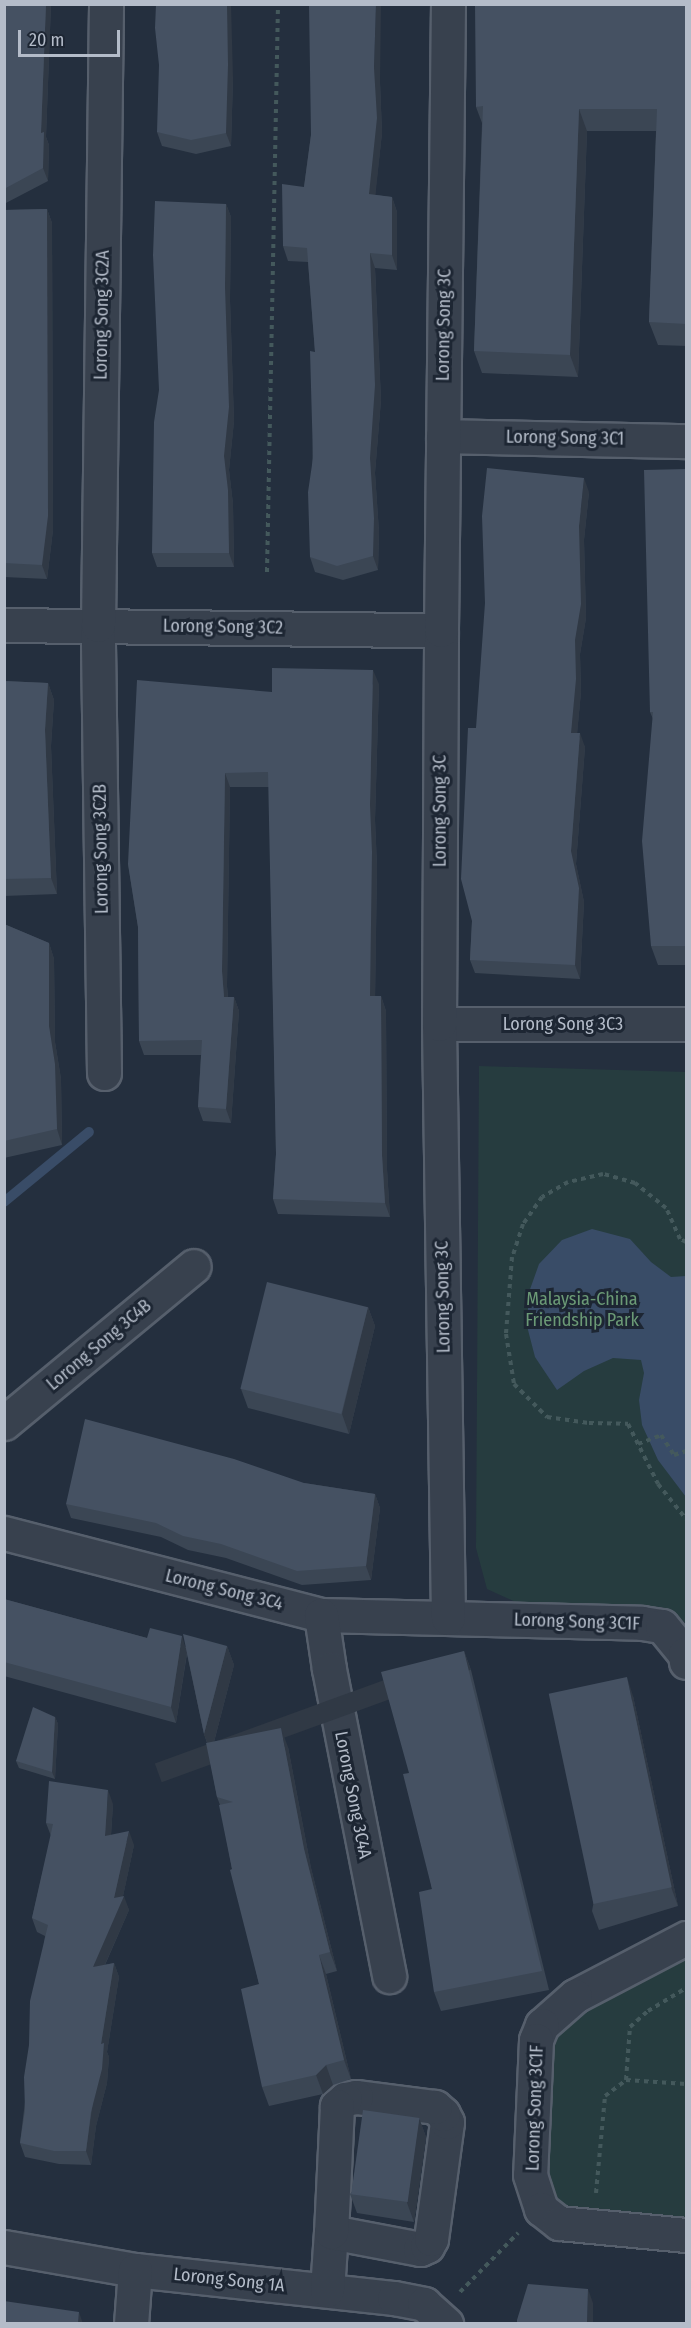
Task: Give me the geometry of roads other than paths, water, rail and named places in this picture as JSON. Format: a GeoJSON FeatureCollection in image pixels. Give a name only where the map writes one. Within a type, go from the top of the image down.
{"type":"FeatureCollection","features":[{"type":"Feature","properties":{"kind":"street","name":"Lorong Song 3C2A"},"geometry":{"type":"LineString","coordinates":[[98,625],[106,4]]}},
{"type":"Feature","properties":{"kind":"street","name":"Lorong Song 3C"},"geometry":{"type":"LineString","coordinates":[[448,4],[441,630],[440,1024],[448,1618]]}},
{"type":"Feature","properties":{"kind":"street","name":"Lorong Song 3C1"},"geometry":{"type":"LineString","coordinates":[[443,436],[687,441]]}},
{"type":"Feature","properties":{"kind":"street","name":"Lorong Song 3C2"},"geometry":{"type":"LineString","coordinates":[[4,625],[441,630]]}},
{"type":"Feature","properties":{"kind":"street","name":"Lorong Song 3C2B"},"geometry":{"type":"LineString","coordinates":[[98,625],[104,1073]]}},
{"type":"Feature","properties":{"kind":"street","name":"Lorong Song 3C3"},"geometry":{"type":"LineString","coordinates":[[440,1024],[687,1024]]}},
{"type":"Feature","properties":{"kind":"street","name":"Lorong Song 3C4B"},"geometry":{"type":"LineString","coordinates":[[4,1423],[194,1266]]}},
{"type":"Feature","properties":{"kind":"street","name":"Lorong Song 3C4"},"geometry":{"type":"LineString","coordinates":[[4,1533],[321,1614],[448,1618]]}},
{"type":"Feature","properties":{"kind":"street","name":"Lorong Song 3C4A"},"geometry":{"type":"LineString","coordinates":[[321,1614],[329,1669],[389,1976]]}},
{"type":"Feature","properties":{"kind":"street","name":"Lorong Song 3C1F"},"geometry":{"type":"LineString","coordinates":[[448,1618],[642,1623],[662,1626],[685,1654],[687,1662]]}},
{"type":"Feature","properties":{"kind":"street","name":"Lorong Song 3C1F"},"geometry":{"type":"LineString","coordinates":[[687,1938],[575,1996],[542,2025],[536,2040],[530,2175],[541,2209],[559,2223],[687,2235]]}},
{"type":"Feature","properties":{"kind":"street"},"geometry":{"type":"LineString","coordinates":[[327,2290],[337,2106],[345,2099],[356,2097],[435,2107],[443,2114],[447,2122],[431,2239],[427,2246],[420,2249],[331,2232]]}},
{"type":"Feature","properties":{"kind":"street","name":"Lorong Song 1A"},"geometry":{"type":"LineString","coordinates":[[4,2247],[135,2270],[394,2298],[424,2304],[442,2319]]}},
{"type":"Feature","properties":{"kind":"street"},"geometry":{"type":"LineString","coordinates":[[131,2324],[135,2270]]}},
{"type":"Feature","properties":{"kind":"water"},"geometry":{"type":"Polygon","coordinates":[[[592,1229],[630,1239],[651,1262],[671,1277],[686,1276],[686,1497],[658,1460],[642,1425],[639,1400],[644,1373],[641,1360],[613,1358],[584,1371],[557,1390],[535,1357],[528,1330],[528,1295],[539,1264],[562,1240],[592,1229]]]}},
{"type":"Feature","properties":{"kind":"waterway"},"geometry":{"type":"LineString","coordinates":[[4,1202],[89,1132]]}},
{"type":"Feature","properties":{"kind":"park label","name":"Malaysia-China Friendship Park"},"geometry":{"type":"Point","coordinates":[582,1310]}}]}
